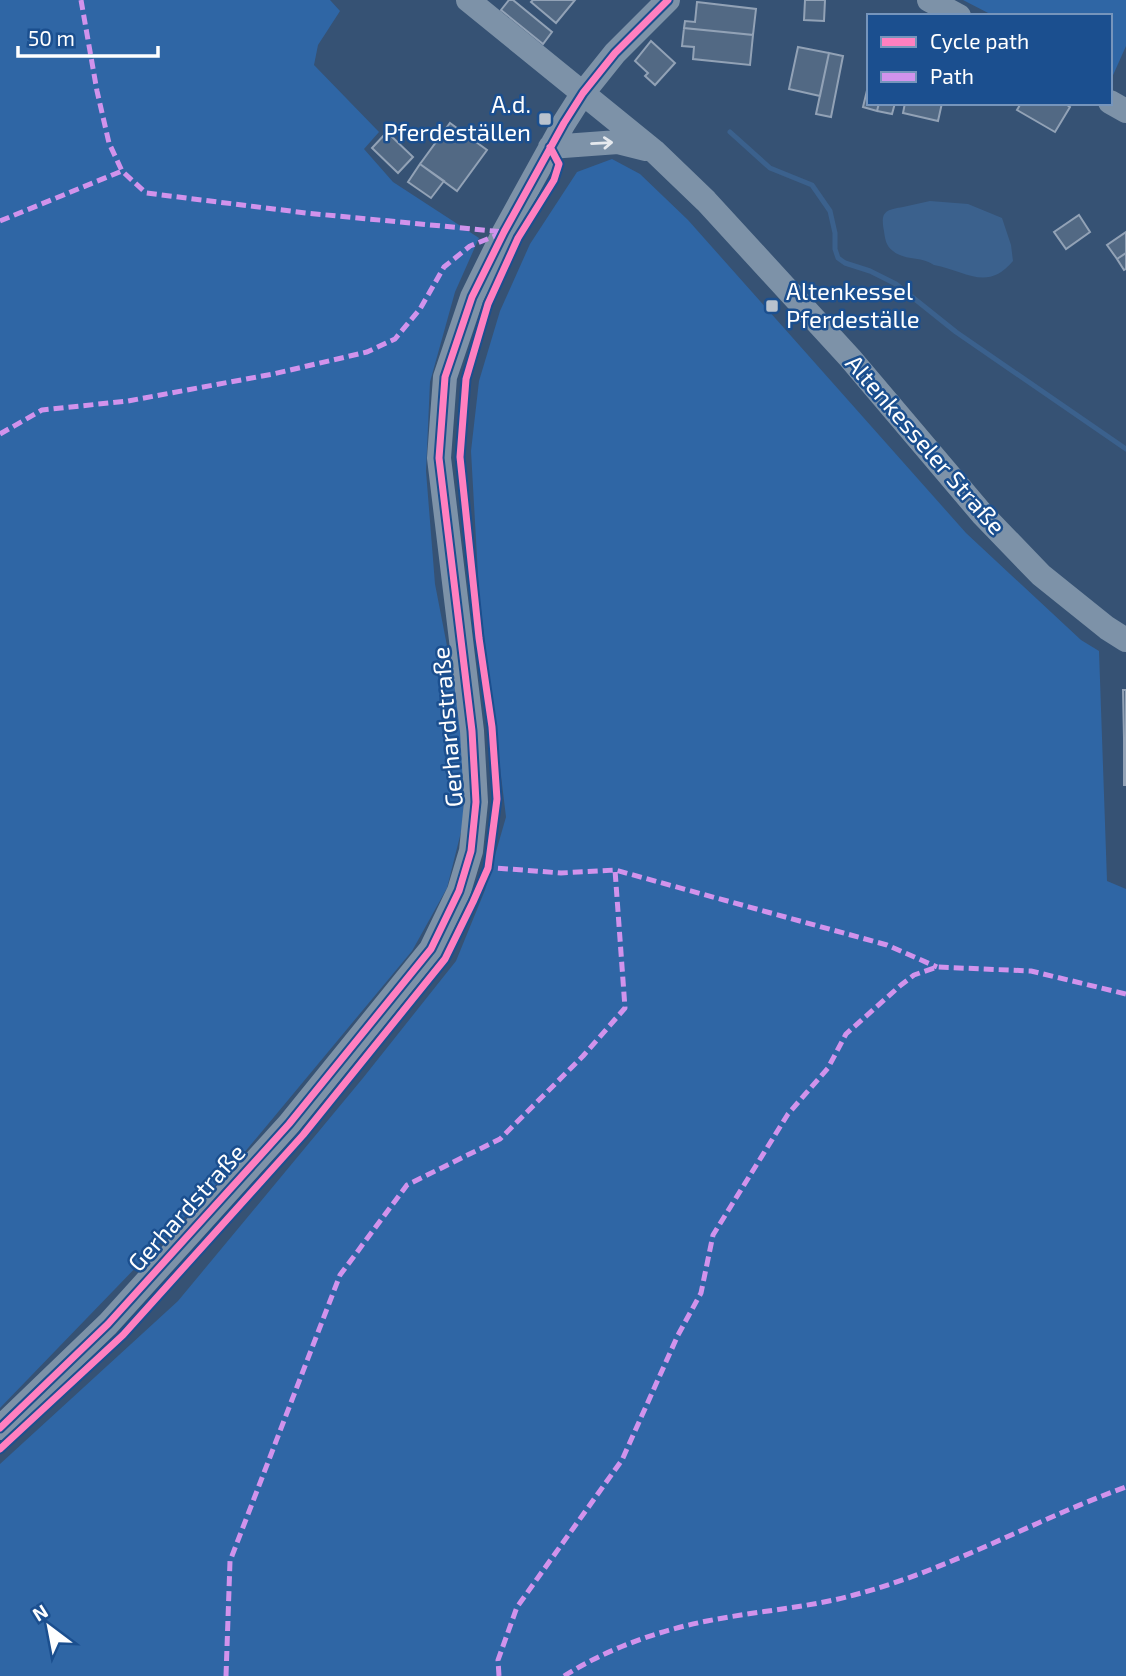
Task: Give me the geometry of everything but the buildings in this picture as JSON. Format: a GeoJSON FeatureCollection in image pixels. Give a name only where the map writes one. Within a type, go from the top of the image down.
{"type":"FeatureCollection","features":[{"type":"Feature","properties":{"kind":"street","name":"Altenkesseler Straße"},"geometry":{"type":"LineString","coordinates":[[468,0],[654,151],[706,201],[850,358],[993,525],[1041,575],[1126,640]]}},
{"type":"Feature","properties":{"kind":"street","name":"Gerhardstraße"},"geometry":{"type":"LineString","coordinates":[[0,1428],[108,1324],[289,1124],[431,949],[459,891],[471,851],[476,802],[472,731],[439,458],[445,377],[472,297],[550,147],[583,93],[615,53],[668,0]]}},
{"type":"Feature","properties":{"kind":"street"},"geometry":{"type":"LineString","coordinates":[[929,0],[955,14]]}},
{"type":"Feature","properties":{"kind":"street"},"geometry":{"type":"LineString","coordinates":[[550,147],[618,142],[654,151]]}},
{"type":"Feature","properties":{"kind":"shaded area"},"geometry":{"type":"Polygon","coordinates":[[[0,0],[330,0],[340,11],[318,45],[314,65],[379,132],[364,149],[393,182],[479,238],[455,292],[430,382],[426,471],[435,584],[460,713],[465,789],[462,828],[447,888],[412,951],[229,1171],[0,1408],[0,0]]]}},
{"type":"Feature","properties":{"kind":"shaded area"},"geometry":{"type":"Polygon","coordinates":[[[963,0],[1126,0],[1126,46],[1112,78],[1112,14],[990,14],[963,0]]]}},
{"type":"Feature","properties":{"kind":"shaded area"},"geometry":{"type":"Polygon","coordinates":[[[612,159],[640,174],[688,220],[966,533],[1081,640],[1099,651],[1107,881],[1126,889],[1126,1676],[0,1676],[0,1464],[178,1301],[456,961],[485,890],[506,817],[479,593],[471,451],[479,381],[500,311],[530,244],[577,172],[612,159]]]}},
{"type":"Feature","properties":{"kind":"shaded area"},"geometry":{"type":"Polygon","coordinates":[[[930,201],[968,204],[1002,218],[1013,261],[994,276],[976,277],[893,251],[887,245],[885,237],[884,215],[892,209],[930,201]]]}},
{"type":"Feature","properties":{"kind":"waterway"},"geometry":{"type":"LineString","coordinates":[[730,132],[770,168],[812,185],[830,211],[838,258],[896,284],[956,332],[1126,449]]}},
{"type":"Feature","properties":{"kind":"marked path"},"geometry":{"type":"LineString","coordinates":[[81,0],[109,143],[122,171],[146,193],[306,213],[504,232]]}},
{"type":"Feature","properties":{"kind":"marked path"},"geometry":{"type":"LineString","coordinates":[[0,221],[122,171]]}},
{"type":"Feature","properties":{"kind":"marked path"},"geometry":{"type":"LineString","coordinates":[[0,434],[42,410],[128,401],[273,374],[367,352],[395,339],[420,309],[444,267],[470,246],[500,234]]}},
{"type":"Feature","properties":{"kind":"marked path"},"geometry":{"type":"LineString","coordinates":[[483,867],[561,873],[615,870],[887,945],[937,967]]}},
{"type":"Feature","properties":{"kind":"marked path"},"geometry":{"type":"LineString","coordinates":[[226,1676],[230,1561],[340,1275],[407,1185],[500,1139],[583,1056],[625,1008],[615,870]]}},
{"type":"Feature","properties":{"kind":"marked path"},"geometry":{"type":"LineString","coordinates":[[499,1676],[498,1660],[517,1607],[622,1460],[678,1335],[701,1293],[713,1235],[788,1114],[828,1068],[846,1034],[914,975],[937,967],[1031,971],[1126,994]]}},
{"type":"Feature","properties":{"kind":"marked path"},"geometry":{"type":"LineString","coordinates":[[564,1676],[615,1649],[670,1630],[836,1599],[889,1585],[958,1559],[1126,1487]]}},
{"type":"Feature","properties":{"kind":"cycle path"},"geometry":{"type":"LineString","coordinates":[[0,1428],[108,1324],[289,1124],[431,949],[459,891],[471,851],[476,802],[472,731],[439,458],[445,377],[472,297],[564,123],[583,93],[615,53],[668,0]]}},
{"type":"Feature","properties":{"kind":"cycle path"},"geometry":{"type":"LineString","coordinates":[[0,1449],[123,1335],[303,1135],[445,959],[488,868],[497,799],[492,727],[479,638],[460,457],[466,379],[488,304],[518,238],[554,180],[559,164],[550,147]]}},
{"type":"Feature","properties":{"kind":"place","name":"A.d. Pferdeställen"},"geometry":{"type":"Point","coordinates":[545,119]}},
{"type":"Feature","properties":{"kind":"place","name":"Altenkessel Pferdeställe"},"geometry":{"type":"Point","coordinates":[772,306]}}]}
